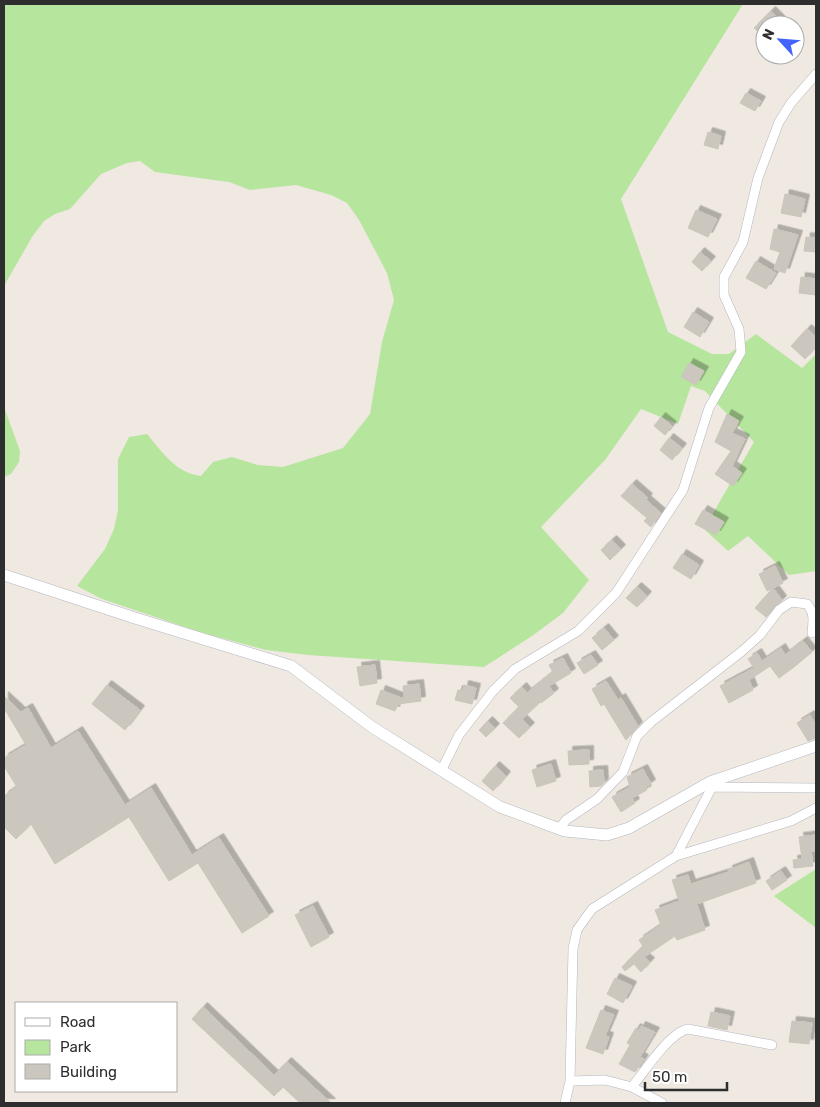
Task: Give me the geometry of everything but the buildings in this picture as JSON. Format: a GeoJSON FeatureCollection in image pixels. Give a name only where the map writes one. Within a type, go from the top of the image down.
{"type":"FeatureCollection","features":[{"type":"Feature","properties":{"kind":"street"},"geometry":{"type":"LineString","coordinates":[[441,771],[459,735],[494,691],[515,669],[578,631],[616,593],[683,490],[709,408],[742,352],[739,329],[724,295],[724,277],[743,242],[758,178],[780,122],[791,103],[816,74]]}},
{"type":"Feature","properties":{"kind":"street"},"geometry":{"type":"LineString","coordinates":[[4,575],[291,666],[372,727],[500,807],[559,829],[589,835],[607,835],[629,828],[711,785],[816,746]]}},
{"type":"Feature","properties":{"kind":"street"},"geometry":{"type":"LineString","coordinates":[[559,829],[566,820],[597,798],[623,772],[637,736],[644,729],[742,652],[760,635],[779,610],[791,602],[807,604],[812,609],[812,634]]}},
{"type":"Feature","properties":{"kind":"street"},"geometry":{"type":"LineString","coordinates":[[711,785],[816,788]]}},
{"type":"Feature","properties":{"kind":"street"},"geometry":{"type":"LineString","coordinates":[[676,856],[711,785]]}},
{"type":"Feature","properties":{"kind":"street"},"geometry":{"type":"LineString","coordinates":[[565,1103],[570,1081],[573,949],[577,930],[592,909],[676,856],[791,821],[816,808]]}},
{"type":"Feature","properties":{"kind":"street"},"geometry":{"type":"LineString","coordinates":[[632,1087],[665,1046],[682,1030],[688,1029],[772,1045]]}},
{"type":"Feature","properties":{"kind":"street"},"geometry":{"type":"LineString","coordinates":[[570,1081],[605,1080],[632,1087],[662,1103]]}},
{"type":"Feature","properties":{"kind":"green space"},"geometry":{"type":"Polygon","coordinates":[[[4,4],[743,4],[621,199],[668,332],[712,354],[729,354],[756,334],[802,368],[816,354],[816,571],[789,575],[748,536],[728,551],[704,529],[754,442],[705,391],[691,386],[678,424],[641,409],[605,460],[541,527],[589,580],[563,613],[484,667],[308,655],[266,650],[203,633],[102,599],[77,586],[105,549],[114,529],[118,510],[118,459],[129,437],[147,434],[177,466],[184,471],[201,476],[213,462],[232,457],[258,465],[283,467],[343,448],[370,414],[382,342],[394,300],[387,273],[359,220],[347,203],[331,195],[296,185],[250,190],[229,182],[155,172],[140,161],[127,163],[101,174],[70,209],[55,214],[44,221],[32,237],[4,286],[4,4]]]}},
{"type":"Feature","properties":{"kind":"green space"},"geometry":{"type":"Polygon","coordinates":[[[4,407],[20,451],[19,462],[11,474],[4,477],[4,407]]]}},
{"type":"Feature","properties":{"kind":"green space"},"geometry":{"type":"Polygon","coordinates":[[[816,869],[816,928],[774,896],[816,869]]]}}]}
